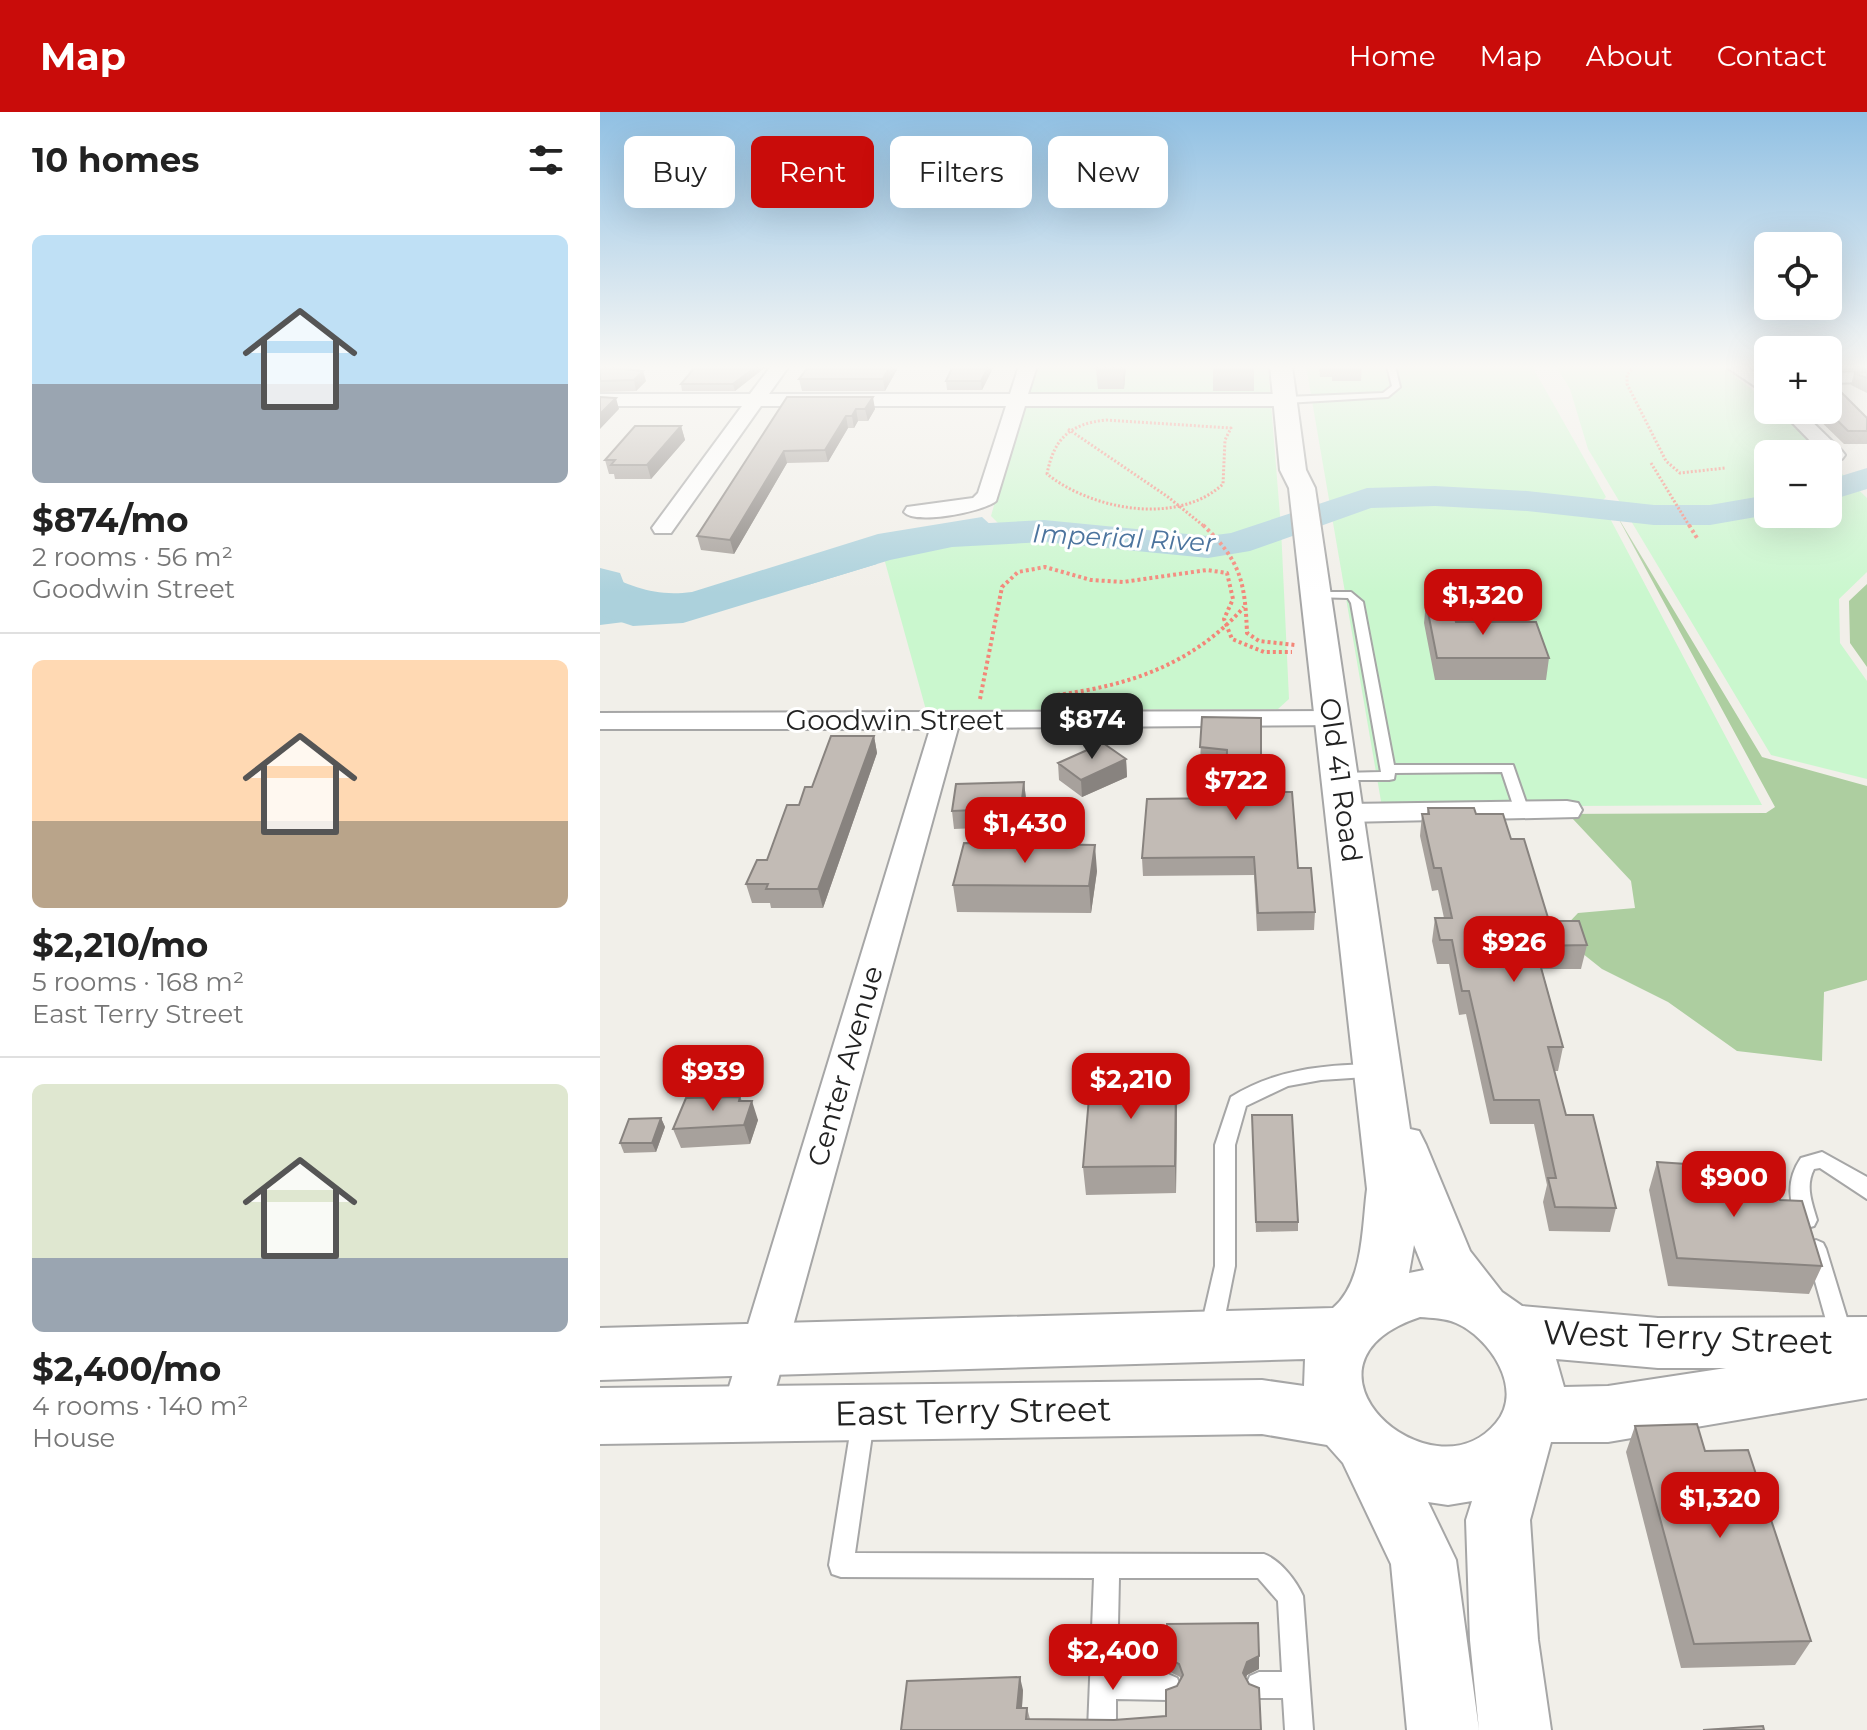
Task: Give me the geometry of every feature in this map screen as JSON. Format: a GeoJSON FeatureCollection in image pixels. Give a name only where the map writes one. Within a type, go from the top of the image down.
{"type":"FeatureCollection","features":[{"type":"Feature","properties":{"kind":"street"},"geometry":{"type":"LineString","coordinates":[[663,528],[724,442]]}},
{"type":"Feature","properties":{"kind":"street"},"geometry":{"type":"LineString","coordinates":[[915,512],[979,504],[988,496],[1004,442]]}},
{"type":"Feature","properties":{"kind":"street","name":"Old 41 Road"},"geometry":{"type":"LineString","coordinates":[[1293,442],[1293,470],[1302,488],[1315,595],[1310,649],[1334,719],[1393,1189],[1384,1268],[1353,1322]]}},
{"type":"Feature","properties":{"kind":"street","name":"Center Avenue"},"geometry":{"type":"LineString","coordinates":[[745,1413],[962,719]]}},
{"type":"Feature","properties":{"kind":"street","name":"Goodwin Street"},"geometry":{"type":"LineString","coordinates":[[600,721],[1334,719]]}},
{"type":"Feature","properties":{"kind":"street"},"geometry":{"type":"LineString","coordinates":[[1344,795],[1522,811],[1567,810]]}},
{"type":"Feature","properties":{"kind":"street","name":"Old 41 Road"},"geometry":{"type":"LineString","coordinates":[[1379,1071],[1407,1163],[1448,1264],[1496,1320]]}},
{"type":"Feature","properties":{"kind":"street"},"geometry":{"type":"LineString","coordinates":[[600,1354],[1210,1337],[1353,1322],[1390,1298],[1420,1293],[1453,1297],[1496,1320],[1528,1356],[1537,1386],[1528,1429],[1498,1520],[1504,1640],[1515,1730]]}},
{"type":"Feature","properties":{"kind":"street","name":"West Terry Street"},"geometry":{"type":"LineString","coordinates":[[1496,1320],[1658,1343],[1858,1357]]}},
{"type":"Feature","properties":{"kind":"street"},"geometry":{"type":"LineString","coordinates":[[1353,1322],[1332,1360],[1332,1391],[1423,1560],[1443,1730]]}},
{"type":"Feature","properties":{"kind":"street","name":"West Terry Street"},"geometry":{"type":"LineString","coordinates":[[1528,1429],[1858,1357]]}},
{"type":"Feature","properties":{"kind":"street","name":"East Terry Street"},"geometry":{"type":"LineString","coordinates":[[600,1416],[1262,1407],[1355,1433]]}},
{"type":"Feature","properties":{"kind":"street"},"geometry":{"type":"LineString","coordinates":[[1355,1433],[1396,1465],[1431,1476],[1466,1474],[1497,1463],[1528,1429]]}},
{"type":"Feature","properties":{"kind":"lane"},"geometry":{"type":"LineString","coordinates":[[1315,595],[1351,595],[1357,602],[1388,769],[1389,776],[1344,795]]}},
{"type":"Feature","properties":{"kind":"lane"},"geometry":{"type":"LineString","coordinates":[[1388,769],[1508,768],[1522,811]]}},
{"type":"Feature","properties":{"kind":"lane"},"geometry":{"type":"LineString","coordinates":[[1210,1337],[1225,1266],[1225,1145],[1238,1102],[1265,1086],[1305,1073],[1379,1071]]}},
{"type":"Feature","properties":{"kind":"lane"},"geometry":{"type":"LineString","coordinates":[[1858,1357],[1797,1188],[1800,1173],[1808,1163],[1822,1160],[1863,1184],[1867,1191]]}},
{"type":"Feature","properties":{"kind":"lane"},"geometry":{"type":"LineString","coordinates":[[864,1413],[841,1565],[1264,1566],[1290,1596],[1299,1730]]}},
{"type":"Feature","properties":{"kind":"lane"},"geometry":{"type":"LineString","coordinates":[[1102,1730],[1107,1565]]}},
{"type":"Feature","properties":{"kind":"lane"},"geometry":{"type":"LineString","coordinates":[[1103,1685],[1168,1687]]}},
{"type":"Feature","properties":{"kind":"lane"},"geometry":{"type":"LineString","coordinates":[[1259,1685],[1296,1685]]}},
{"type":"Feature","properties":{"kind":"path"},"geometry":{"type":"LineString","coordinates":[[1060,442],[1049,460],[1047,474],[1058,487],[1098,502],[1181,505],[1205,500],[1220,488],[1225,442]]}},
{"type":"Feature","properties":{"kind":"path"},"geometry":{"type":"LineString","coordinates":[[1087,442],[1181,505],[1211,534],[1232,560],[1244,582],[1247,633],[1259,641],[1310,649]]}},
{"type":"Feature","properties":{"kind":"path"},"geometry":{"type":"LineString","coordinates":[[1656,442],[1666,461],[1680,473],[1725,468]]}},
{"type":"Feature","properties":{"kind":"path"},"geometry":{"type":"LineString","coordinates":[[1651,463],[1697,538]]}},
{"type":"Feature","properties":{"kind":"path"},"geometry":{"type":"LineString","coordinates":[[962,719],[1002,587],[1018,572],[1045,567],[1091,580],[1123,582],[1207,570],[1227,573],[1233,599],[1224,619],[1232,639],[1264,652],[1310,649]]}},
{"type":"Feature","properties":{"kind":"path"},"geometry":{"type":"LineString","coordinates":[[1053,695],[1110,687],[1159,674],[1213,641],[1245,606]]}},
{"type":"Feature","properties":{"kind":"green space"},"geometry":{"type":"Polygon","coordinates":[[[1012,442],[1274,442],[1289,699],[1278,709],[926,710],[882,551],[951,536],[1006,531],[991,516],[1012,442]]]}},
{"type":"Feature","properties":{"kind":"green space"},"geometry":{"type":"Polygon","coordinates":[[[1319,442],[1575,442],[1606,497],[1595,508],[1605,509],[1762,805],[1382,807],[1319,442]]]}},
{"type":"Feature","properties":{"kind":"green space"},"geometry":{"type":"Polygon","coordinates":[[[1586,442],[1754,442],[1754,528],[1842,528],[1842,474],[1867,498],[1867,572],[1839,599],[1840,643],[1867,681],[1867,779],[1771,755],[1586,442]]]}},
{"type":"Feature","properties":{"kind":"green space"},"geometry":{"type":"Polygon","coordinates":[[[1616,514],[1762,757],[1867,786],[1867,980],[1824,992],[1822,1061],[1737,1051],[1668,1002],[1602,969],[1558,934],[1578,913],[1635,908],[1631,881],[1572,818],[1554,814],[1766,813],[1775,807],[1616,514]]]}},
{"type":"Feature","properties":{"kind":"green space"},"geometry":{"type":"Polygon","coordinates":[[[1867,584],[1867,667],[1850,643],[1849,601],[1867,584]]]}},
{"type":"Feature","properties":{"kind":"water"},"geometry":{"type":"Polygon","coordinates":[[[982,517],[994,528],[949,532],[877,547],[873,551],[877,564],[808,585],[741,594],[656,618],[600,625],[600,573],[655,592],[692,592],[878,534],[982,517]]]}},
{"type":"Feature","properties":{"kind":"building"},"geometry":{"type":"Polygon","coordinates":[[[621,442],[667,442],[647,465],[611,465],[615,460],[605,460],[621,442]]]}},
{"type":"Feature","properties":{"kind":"building"},"geometry":{"type":"Polygon","coordinates":[[[758,442],[830,442],[825,450],[784,451],[730,540],[697,536],[758,442]]]}},
{"type":"Feature","properties":{"kind":"building"},"geometry":{"type":"Polygon","coordinates":[[[1426,602],[1450,602],[1456,622],[1536,622],[1549,658],[1437,658],[1426,602]]]}},
{"type":"Feature","properties":{"kind":"building"},"geometry":{"type":"Polygon","coordinates":[[[1202,717],[1261,718],[1261,792],[1292,792],[1298,868],[1311,868],[1315,912],[1258,913],[1254,857],[1142,858],[1147,799],[1226,798],[1227,750],[1200,747],[1202,717]]]}},
{"type":"Feature","properties":{"kind":"building"},"geometry":{"type":"Polygon","coordinates":[[[831,736],[874,736],[818,889],[766,889],[768,884],[746,884],[757,860],[767,860],[787,805],[799,805],[805,787],[812,787],[831,736]]]}},
{"type":"Feature","properties":{"kind":"building"},"geometry":{"type":"Polygon","coordinates":[[[1103,743],[1126,759],[1081,780],[1058,763],[1103,743]]]}},
{"type":"Feature","properties":{"kind":"building"},"geometry":{"type":"Polygon","coordinates":[[[1024,782],[1021,808],[952,811],[956,784],[1024,782]]]}},
{"type":"Feature","properties":{"kind":"building"},"geometry":{"type":"Polygon","coordinates":[[[1428,808],[1474,808],[1476,814],[1503,814],[1511,839],[1524,839],[1549,921],[1579,921],[1587,945],[1535,946],[1563,1047],[1548,1047],[1566,1115],[1593,1115],[1616,1208],[1555,1207],[1548,1178],[1556,1178],[1539,1100],[1494,1100],[1469,991],[1462,991],[1452,940],[1440,940],[1435,918],[1452,918],[1441,868],[1434,868],[1422,814],[1429,814],[1428,808]]]}},
{"type":"Feature","properties":{"kind":"building"},"geometry":{"type":"Polygon","coordinates":[[[964,843],[1095,845],[1089,886],[953,885],[964,843]]]}},
{"type":"Feature","properties":{"kind":"building"},"geometry":{"type":"Polygon","coordinates":[[[1091,1075],[1176,1075],[1175,1166],[1083,1167],[1091,1075]]]}},
{"type":"Feature","properties":{"kind":"building"},"geometry":{"type":"Polygon","coordinates":[[[740,1097],[739,1101],[752,1101],[744,1125],[673,1129],[686,1098],[740,1097]]]}},
{"type":"Feature","properties":{"kind":"building"},"geometry":{"type":"Polygon","coordinates":[[[1252,1115],[1292,1115],[1298,1222],[1256,1222],[1252,1115]]]}},
{"type":"Feature","properties":{"kind":"building"},"geometry":{"type":"Polygon","coordinates":[[[661,1118],[652,1143],[620,1143],[629,1119],[661,1118]]]}},
{"type":"Feature","properties":{"kind":"building"},"geometry":{"type":"Polygon","coordinates":[[[1657,1162],[1716,1166],[1718,1175],[1752,1177],[1756,1187],[1777,1188],[1780,1200],[1802,1201],[1822,1266],[1677,1258],[1657,1162]]]}},
{"type":"Feature","properties":{"kind":"building"},"geometry":{"type":"Polygon","coordinates":[[[1697,1424],[1705,1451],[1748,1450],[1811,1641],[1694,1644],[1635,1426],[1697,1424]]]}},
{"type":"Feature","properties":{"kind":"building"},"geometry":{"type":"Polygon","coordinates":[[[1258,1623],[1259,1656],[1247,1662],[1243,1673],[1249,1684],[1259,1688],[1261,1730],[901,1730],[907,1681],[1020,1677],[1017,1708],[1027,1708],[1026,1719],[1114,1720],[1166,1716],[1166,1690],[1177,1686],[1183,1675],[1179,1664],[1167,1658],[1167,1624],[1258,1623]]]}},
{"type":"Feature","properties":{"kind":"building"},"geometry":{"type":"Polygon","coordinates":[[[1763,1726],[1764,1730],[1703,1730],[1763,1726]]]}},
{"type":"Feature","properties":{"kind":"waterway","name":"Imperial River"},"geometry":{"type":"LineString","coordinates":[[1842,486],[1867,478]]}},
{"type":"Feature","properties":{"kind":"waterway","name":"Imperial River"},"geometry":{"type":"LineString","coordinates":[[600,579],[607,581],[612,606],[633,614],[683,611],[882,551],[952,536],[1044,531],[1208,547],[1237,543],[1367,498],[1435,496],[1527,501],[1654,515],[1710,515],[1754,507]]}}]}
